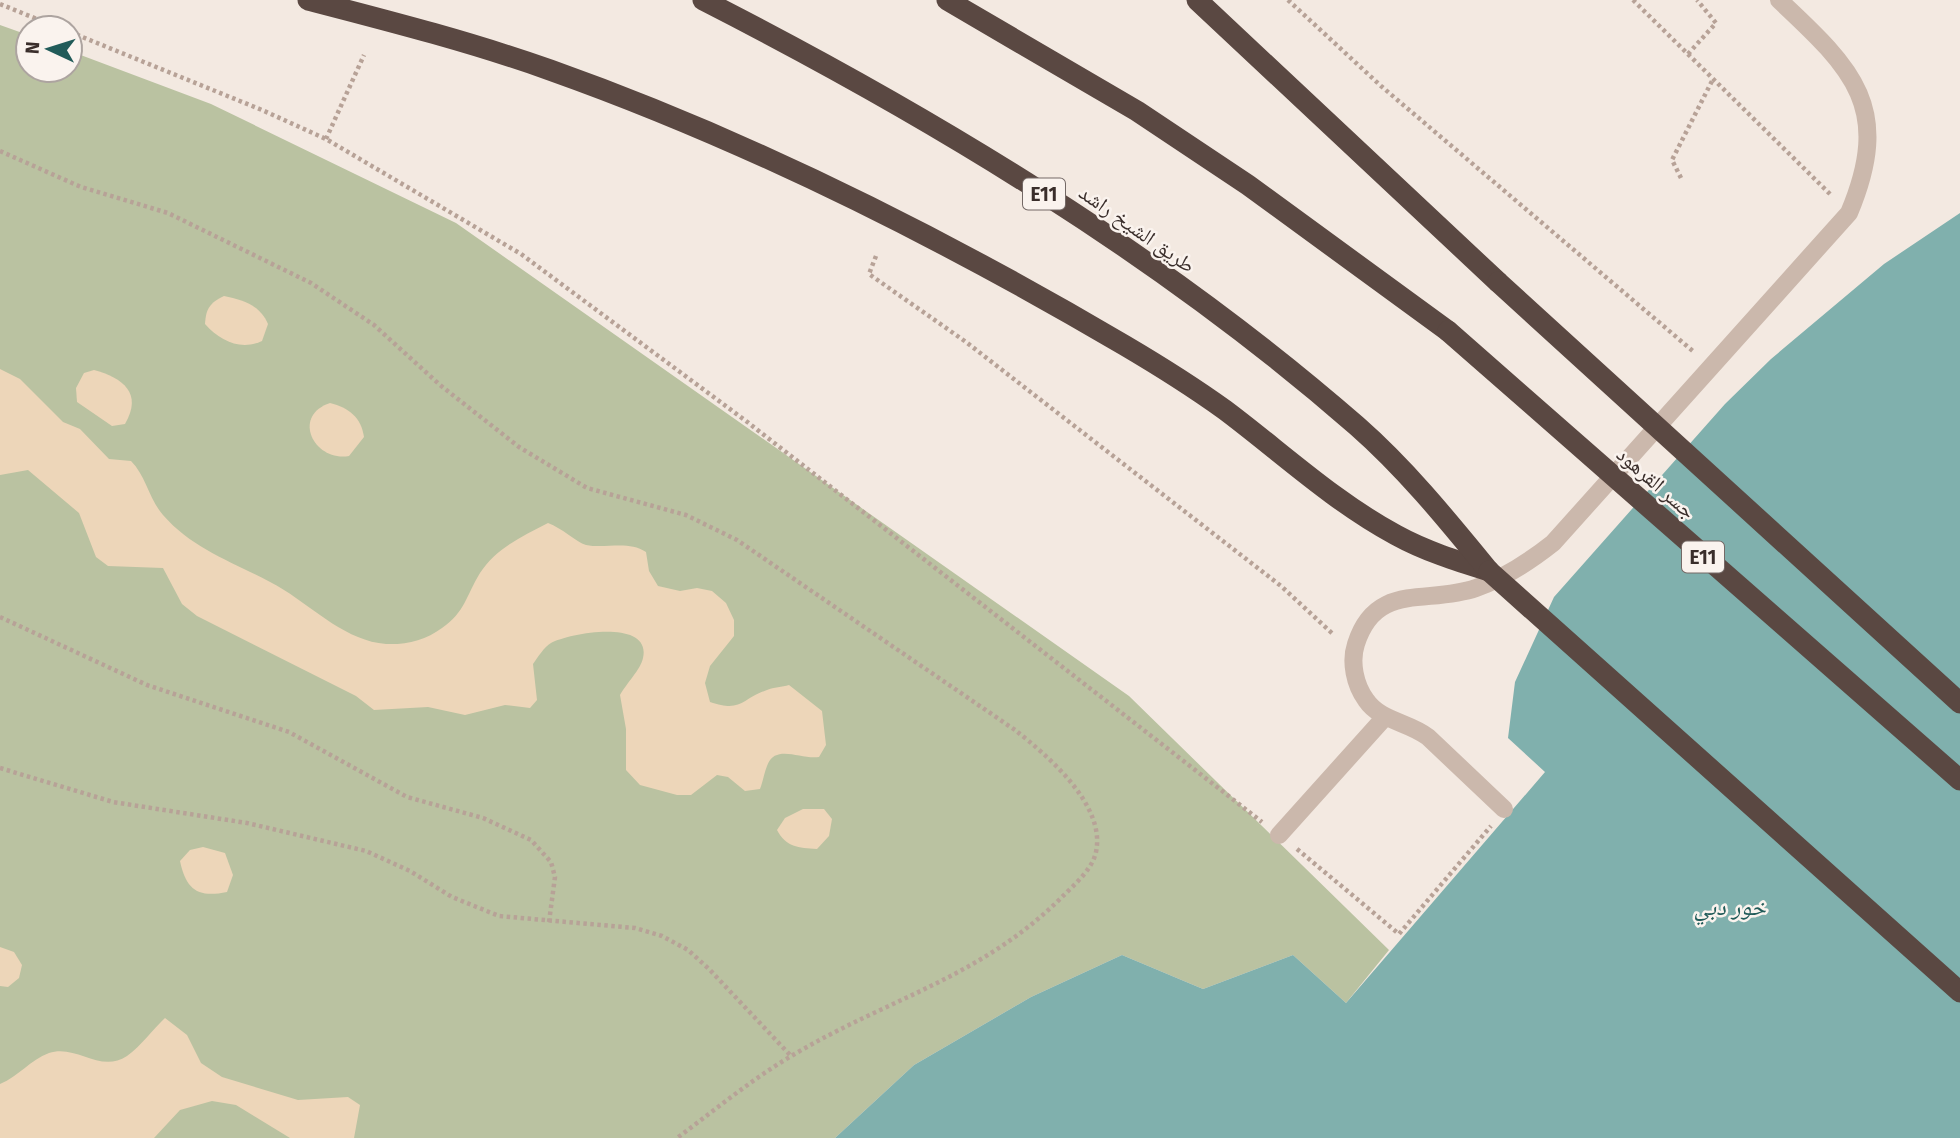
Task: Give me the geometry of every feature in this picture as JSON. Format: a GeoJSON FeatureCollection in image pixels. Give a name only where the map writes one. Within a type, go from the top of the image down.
{"type":"FeatureCollection","features":[{"type":"Feature","properties":{"kind":"highway"},"geometry":{"type":"LineString","coordinates":[[308,0],[416,27],[549,70],[680,120],[806,177],[1031,291],[1129,347],[1223,409],[1315,483],[1396,535],[1441,556],[1489,571]]}},
{"type":"Feature","properties":{"kind":"highway","name":"طريق الشيخ راشد"},"geometry":{"type":"LineString","coordinates":[[703,0],[915,114],[1030,185],[1143,261],[1253,341],[1359,427],[1427,497],[1489,571]]}},
{"type":"Feature","properties":{"kind":"highway","name":"جسر القرهود"},"geometry":{"type":"LineString","coordinates":[[947,0],[1103,91],[1237,177],[1448,331],[1960,780]]}},
{"type":"Feature","properties":{"kind":"highway"},"geometry":{"type":"LineString","coordinates":[[1197,0],[1498,282],[1960,704]]}},
{"type":"Feature","properties":{"kind":"highway","name":"E11"},"geometry":{"type":"LineString","coordinates":[[1489,571],[1960,992]]}},
{"type":"Feature","properties":{"kind":"lane"},"geometry":{"type":"LineString","coordinates":[[1504,809],[1428,737],[1408,724],[1385,718],[1366,701],[1355,677],[1353,652],[1360,632],[1372,614],[1390,602],[1472,590],[1502,578],[1545,550],[1849,213],[1862,181],[1868,152],[1867,122],[1860,94],[1846,67],[1828,45],[1779,0]]}},
{"type":"Feature","properties":{"kind":"lane"},"geometry":{"type":"LineString","coordinates":[[1279,835],[1385,718]]}},
{"type":"Feature","properties":{"kind":"path"},"geometry":{"type":"LineString","coordinates":[[1288,0],[1392,94],[1710,366]]}},
{"type":"Feature","properties":{"kind":"path"},"geometry":{"type":"LineString","coordinates":[[1633,0],[1849,213]]}},
{"type":"Feature","properties":{"kind":"path"},"geometry":{"type":"LineString","coordinates":[[1688,54],[1716,23],[1697,0]]}},
{"type":"Feature","properties":{"kind":"path"},"geometry":{"type":"LineString","coordinates":[[0,4],[25,14]]}},
{"type":"Feature","properties":{"kind":"path"},"geometry":{"type":"LineString","coordinates":[[84,38],[326,139],[521,254],[746,421],[1279,835],[1399,934],[1504,809]]}},
{"type":"Feature","properties":{"kind":"path"},"geometry":{"type":"LineString","coordinates":[[326,139],[364,55]]}},
{"type":"Feature","properties":{"kind":"path"},"geometry":{"type":"LineString","coordinates":[[1681,178],[1672,160],[1713,78]]}},
{"type":"Feature","properties":{"kind":"path"},"geometry":{"type":"LineString","coordinates":[[0,151],[81,187],[168,213],[311,283],[374,325],[440,385],[519,447],[587,488],[686,515],[737,540],[1045,753],[1084,799],[1096,824],[1096,853],[1082,877],[1044,915],[990,955],[956,976],[858,1020],[791,1056],[677,1138]]}},
{"type":"Feature","properties":{"kind":"path"},"geometry":{"type":"LineString","coordinates":[[876,256],[870,274],[967,342],[1281,586],[1353,652]]}},
{"type":"Feature","properties":{"kind":"path"},"geometry":{"type":"LineString","coordinates":[[0,617],[176,696],[289,732],[407,797],[483,818],[531,840],[551,862],[555,877],[550,922]]}},
{"type":"Feature","properties":{"kind":"path"},"geometry":{"type":"LineString","coordinates":[[0,768],[113,802],[247,823],[366,851],[400,865],[475,908],[511,918],[635,928],[663,936],[688,950],[709,969],[791,1056]]}},
{"type":"Feature","properties":{"kind":"green space"},"geometry":{"type":"Polygon","coordinates":[[[0,25],[14,30],[14,84],[84,84],[84,56],[211,104],[456,223],[1129,696],[1389,950],[1346,1003],[1293,955],[1203,989],[1122,955],[1031,997],[914,1065],[835,1138],[0,1138],[0,25]]]}},
{"type":"Feature","properties":{"kind":"sand"},"geometry":{"type":"Polygon","coordinates":[[[224,296],[244,302],[260,312],[268,324],[262,341],[246,345],[231,343],[205,324],[210,307],[224,296]]]}},
{"type":"Feature","properties":{"kind":"sand"},"geometry":{"type":"Polygon","coordinates":[[[0,369],[20,379],[63,422],[80,429],[109,459],[131,461],[158,509],[190,539],[284,590],[345,631],[372,642],[408,643],[436,632],[456,616],[480,573],[494,556],[548,523],[586,545],[639,548],[646,552],[649,571],[658,586],[680,591],[697,588],[712,591],[726,603],[734,620],[734,636],[710,666],[705,683],[710,702],[735,705],[767,690],[789,685],[822,711],[826,745],[819,757],[776,755],[767,766],[760,789],[745,791],[728,777],[717,775],[691,795],[677,795],[640,785],[626,770],[626,729],[620,695],[642,662],[642,645],[635,637],[623,633],[590,633],[560,639],[546,647],[533,664],[537,700],[530,708],[505,705],[465,715],[428,707],[374,710],[356,696],[197,616],[182,604],[163,568],[108,566],[96,557],[79,513],[28,470],[0,475],[0,369]]]}},
{"type":"Feature","properties":{"kind":"sand"},"geometry":{"type":"Polygon","coordinates":[[[94,370],[114,377],[127,388],[132,404],[125,424],[112,426],[77,402],[76,388],[84,373],[94,370]]]}},
{"type":"Feature","properties":{"kind":"sand"},"geometry":{"type":"Polygon","coordinates":[[[330,403],[353,414],[360,424],[364,437],[349,456],[326,452],[312,437],[312,418],[318,409],[330,403]]]}},
{"type":"Feature","properties":{"kind":"sand"},"geometry":{"type":"Polygon","coordinates":[[[803,809],[824,809],[832,819],[829,836],[817,849],[793,846],[784,840],[777,830],[785,818],[803,809]]]}},
{"type":"Feature","properties":{"kind":"sand"},"geometry":{"type":"Polygon","coordinates":[[[203,847],[225,853],[233,875],[227,892],[201,892],[195,890],[186,879],[180,861],[190,850],[203,847]]]}},
{"type":"Feature","properties":{"kind":"sand"},"geometry":{"type":"Polygon","coordinates":[[[0,947],[14,952],[22,965],[19,978],[8,987],[0,986],[0,947]]]}},
{"type":"Feature","properties":{"kind":"sand"},"geometry":{"type":"Polygon","coordinates":[[[165,1018],[187,1035],[201,1063],[222,1077],[298,1100],[348,1097],[360,1105],[354,1138],[290,1138],[236,1105],[212,1101],[180,1110],[154,1138],[0,1138],[0,1084],[36,1060],[59,1051],[98,1061],[117,1061],[132,1052],[165,1018]]]}},
{"type":"Feature","properties":{"kind":"water","name":"خور دبي"},"geometry":{"type":"Polygon","coordinates":[[[1960,213],[1960,1138],[835,1138],[914,1065],[1031,997],[1122,955],[1203,989],[1293,955],[1346,1003],[1545,772],[1508,738],[1515,682],[1554,597],[1725,404],[1771,359],[1884,264],[1960,213]]]}}]}
